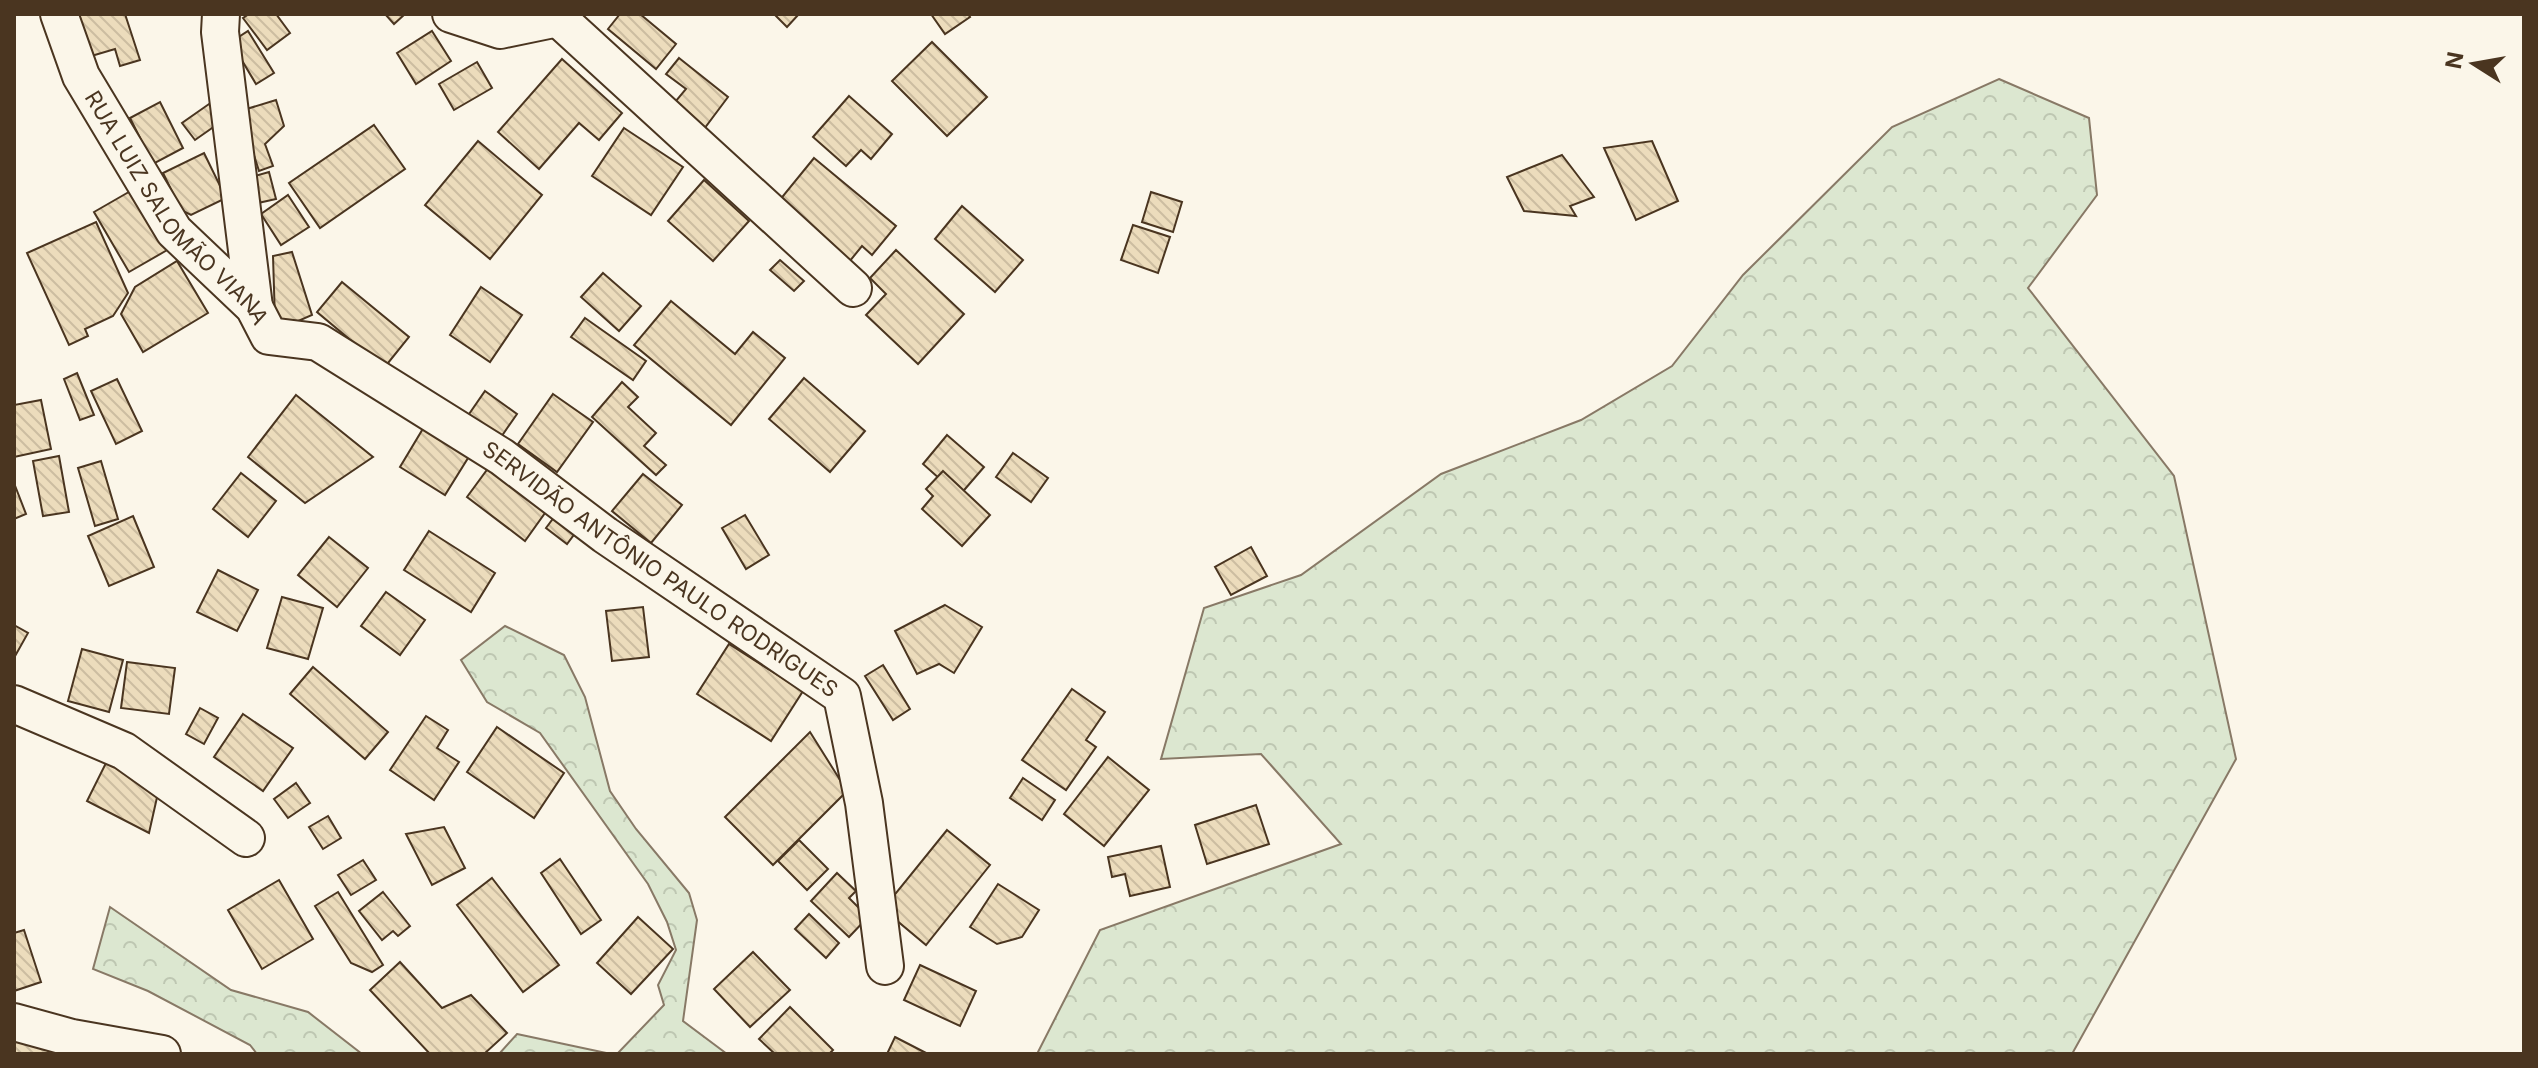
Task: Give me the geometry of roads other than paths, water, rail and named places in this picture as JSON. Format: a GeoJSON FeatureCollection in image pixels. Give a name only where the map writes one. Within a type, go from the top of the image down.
{"type":"FeatureCollection","features":[{"type":"Feature","properties":{"kind":"street","name":"RUA LUIZ SALOMÃO VIANA"},"geometry":{"type":"LineString","coordinates":[[59,14],[81,76],[174,231],[254,307]]}},
{"type":"Feature","properties":{"kind":"street","name":"RUA LUIZ SALOMÃO VIANA"},"geometry":{"type":"LineString","coordinates":[[221,14],[220,32],[254,307]]}},
{"type":"Feature","properties":{"kind":"street"},"geometry":{"type":"LineString","coordinates":[[451,14],[500,30],[560,16],[853,288]]}},
{"type":"Feature","properties":{"kind":"street","name":"SERVIDÃO ANTÔNIO PAULO RODRIGUES"},"geometry":{"type":"LineString","coordinates":[[254,307],[269,336],[318,342],[489,449],[605,535],[842,696],[864,803],[885,966]]}},
{"type":"Feature","properties":{"kind":"street"},"geometry":{"type":"LineString","coordinates":[[14,704],[124,751],[246,838]]}},
{"type":"Feature","properties":{"kind":"street"},"geometry":{"type":"LineString","coordinates":[[14,1022],[72,1038],[162,1054]]}}]}
